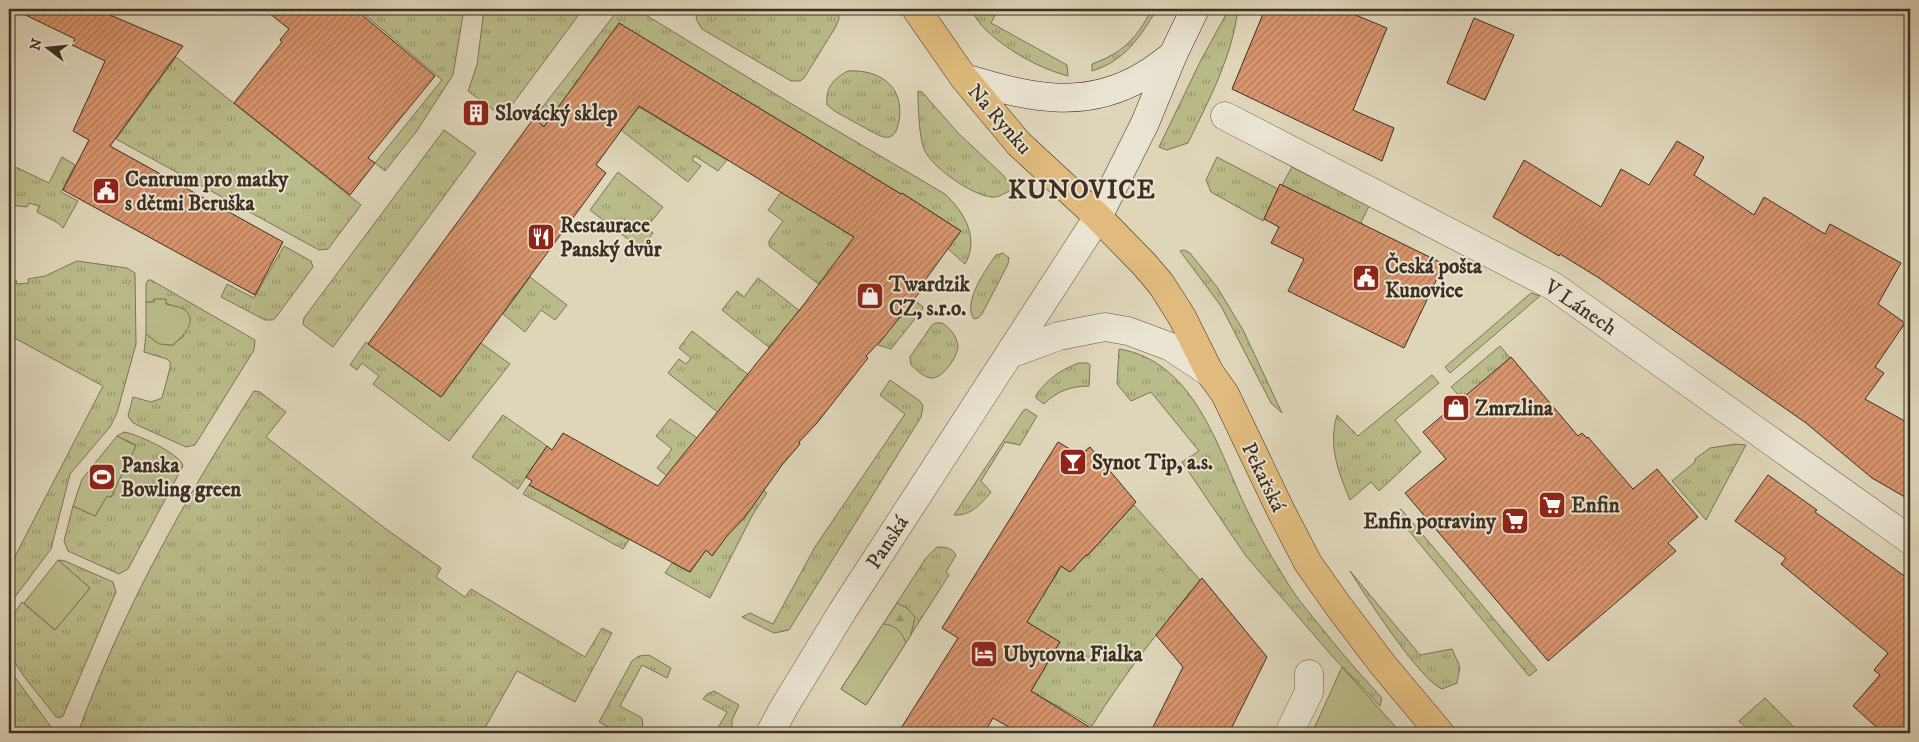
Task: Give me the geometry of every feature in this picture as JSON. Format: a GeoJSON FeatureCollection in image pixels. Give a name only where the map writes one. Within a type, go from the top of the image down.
{"type":"FeatureCollection","features":[{"type":"Feature","properties":{"kind":"main road","name":"Na Rynku"},"geometry":{"type":"LineString","coordinates":[[916,9],[964,78],[1019,144],[1098,217]]}},
{"type":"Feature","properties":{"kind":"main road","name":"Pekařská"},"geometry":{"type":"LineString","coordinates":[[1098,217],[1161,284],[1182,317],[1210,373],[1224,394],[1308,562],[1377,657],[1440,733]]}},
{"type":"Feature","properties":{"kind":"street","name":"Panská"},"geometry":{"type":"LineString","coordinates":[[770,733],[783,708],[842,612],[1098,217],[1145,123],[1173,55],[1195,9]]}},
{"type":"Feature","properties":{"kind":"street"},"geometry":{"type":"LineString","coordinates":[[964,78],[1006,90],[1050,98],[1082,97],[1111,91],[1145,75],[1173,55]]}},
{"type":"Feature","properties":{"kind":"street","name":"V Lánech"},"geometry":{"type":"LineString","coordinates":[[1225,116],[1553,286],[1910,540]]}},
{"type":"Feature","properties":{"kind":"street"},"geometry":{"type":"LineString","coordinates":[[1010,354],[1058,336],[1105,326],[1128,331],[1171,347],[1210,373]]}},
{"type":"Feature","properties":{"kind":"street"},"geometry":{"type":"LineString","coordinates":[[1289,733],[1309,692],[1309,674]]}},
{"type":"Feature","properties":{"kind":"green space"},"geometry":{"type":"Polygon","coordinates":[[[358,9],[464,9],[453,75],[416,132],[385,171],[375,163],[442,80],[358,9]]]}},
{"type":"Feature","properties":{"kind":"green space"},"geometry":{"type":"Polygon","coordinates":[[[484,9],[581,9],[580,13],[503,117],[468,91],[477,65],[484,9]]]}},
{"type":"Feature","properties":{"kind":"green space"},"geometry":{"type":"Polygon","coordinates":[[[619,9],[636,9],[790,103],[945,194],[964,217],[968,226],[971,245],[965,264],[947,248],[961,231],[902,193],[620,24],[544,126],[534,118],[619,9]]]}},
{"type":"Feature","properties":{"kind":"green space"},"geometry":{"type":"Polygon","coordinates":[[[699,9],[838,9],[839,19],[804,78],[800,81],[791,81],[702,29],[696,19],[699,9]]]}},
{"type":"Feature","properties":{"kind":"green space"},"geometry":{"type":"Polygon","coordinates":[[[970,9],[998,9],[991,23],[1067,65],[1068,76],[1035,64],[1005,45],[984,29],[970,9]]]}},
{"type":"Feature","properties":{"kind":"green space"},"geometry":{"type":"Polygon","coordinates":[[[1152,9],[1157,9],[1130,47],[1114,61],[1092,71],[1092,64],[1113,55],[1128,43],[1140,29],[1152,9]]]}},
{"type":"Feature","properties":{"kind":"green space"},"geometry":{"type":"Polygon","coordinates":[[[1229,9],[1238,9],[1231,44],[1219,78],[1188,143],[1167,150],[1159,147],[1201,60],[1229,9]]]}},
{"type":"Feature","properties":{"kind":"green space"},"geometry":{"type":"Polygon","coordinates":[[[176,57],[361,205],[328,249],[319,250],[116,139],[176,57]]]}},
{"type":"Feature","properties":{"kind":"green space"},"geometry":{"type":"Polygon","coordinates":[[[848,71],[860,71],[880,77],[888,82],[894,90],[900,109],[898,126],[893,135],[884,137],[878,135],[827,105],[827,94],[831,84],[848,71]]]}},
{"type":"Feature","properties":{"kind":"green space"},"geometry":{"type":"Polygon","coordinates":[[[918,91],[922,92],[959,134],[1003,175],[1013,189],[997,197],[974,192],[953,179],[935,164],[928,156],[922,143],[918,91]]]}},
{"type":"Feature","properties":{"kind":"green space"},"geometry":{"type":"Polygon","coordinates":[[[639,107],[727,160],[718,171],[695,156],[692,160],[701,166],[688,182],[621,130],[639,107]]]}},
{"type":"Feature","properties":{"kind":"green space"},"geometry":{"type":"Polygon","coordinates":[[[444,130],[476,153],[333,347],[303,324],[304,318],[444,130]]]}},
{"type":"Feature","properties":{"kind":"green space"},"geometry":{"type":"Polygon","coordinates":[[[62,157],[75,165],[61,192],[78,201],[63,228],[58,223],[37,212],[39,206],[29,203],[27,207],[9,205],[9,164],[49,183],[62,157]]]}},
{"type":"Feature","properties":{"kind":"green space"},"geometry":{"type":"Polygon","coordinates":[[[1217,157],[1278,189],[1263,221],[1211,192],[1206,180],[1217,157]]]}},
{"type":"Feature","properties":{"kind":"green space"},"geometry":{"type":"Polygon","coordinates":[[[1292,167],[1369,206],[1361,222],[1364,226],[1282,185],[1292,167]]]}},
{"type":"Feature","properties":{"kind":"green space"},"geometry":{"type":"Polygon","coordinates":[[[618,172],[663,207],[650,223],[648,222],[644,226],[653,233],[641,249],[590,210],[618,172]]]}},
{"type":"Feature","properties":{"kind":"green space"},"geometry":{"type":"Polygon","coordinates":[[[781,192],[855,238],[825,289],[769,246],[769,241],[783,221],[768,210],[781,192]]]}},
{"type":"Feature","properties":{"kind":"green space"},"geometry":{"type":"Polygon","coordinates":[[[284,246],[311,261],[313,267],[273,320],[265,320],[221,297],[227,284],[254,298],[284,246]]]}},
{"type":"Feature","properties":{"kind":"green space"},"geometry":{"type":"Polygon","coordinates":[[[1184,250],[1190,253],[1217,287],[1243,330],[1282,413],[1271,403],[1221,306],[1180,251],[1184,250]]]}},
{"type":"Feature","properties":{"kind":"green space"},"geometry":{"type":"Polygon","coordinates":[[[1003,253],[1009,258],[1008,264],[982,314],[974,319],[971,312],[973,295],[996,255],[1003,253]]]}},
{"type":"Feature","properties":{"kind":"green space"},"geometry":{"type":"Polygon","coordinates":[[[77,261],[127,268],[135,273],[136,344],[117,413],[110,427],[70,474],[51,549],[9,605],[9,568],[103,386],[9,335],[9,280],[16,280],[17,284],[29,283],[28,279],[45,276],[77,261]]]}},
{"type":"Feature","properties":{"kind":"green space"},"geometry":{"type":"Polygon","coordinates":[[[530,277],[567,305],[555,320],[541,310],[525,332],[503,314],[530,277]]]}},
{"type":"Feature","properties":{"kind":"green space"},"geometry":{"type":"Polygon","coordinates":[[[758,278],[805,315],[791,331],[785,327],[782,331],[788,335],[775,352],[722,310],[737,291],[744,297],[758,278]]]}},
{"type":"Feature","properties":{"kind":"green space"},"geometry":{"type":"Polygon","coordinates":[[[148,280],[255,340],[254,350],[195,445],[186,447],[137,425],[128,416],[133,397],[151,402],[162,398],[170,368],[170,362],[167,359],[144,352],[146,334],[155,341],[172,345],[184,336],[171,305],[154,299],[154,302],[146,302],[146,284],[148,280]]]}},
{"type":"Feature","properties":{"kind":"green space"},"geometry":{"type":"Polygon","coordinates":[[[1531,293],[1540,296],[1450,373],[1445,367],[1531,293]]]}},
{"type":"Feature","properties":{"kind":"green space"},"geometry":{"type":"Polygon","coordinates":[[[908,295],[923,307],[922,310],[891,349],[878,345],[884,337],[879,332],[893,315],[899,319],[902,315],[896,310],[908,295]]]}},
{"type":"Feature","properties":{"kind":"green space"},"geometry":{"type":"Polygon","coordinates":[[[154,299],[166,299],[166,304],[181,308],[189,314],[190,319],[187,329],[180,339],[172,345],[159,344],[146,334],[146,302],[154,302],[154,299]]]}},
{"type":"Feature","properties":{"kind":"green space"},"geometry":{"type":"Polygon","coordinates":[[[942,323],[950,330],[955,336],[958,346],[945,371],[931,378],[923,375],[911,365],[910,357],[932,325],[942,323]]]}},
{"type":"Feature","properties":{"kind":"green space"},"geometry":{"type":"Polygon","coordinates":[[[692,331],[754,379],[724,417],[668,373],[679,359],[686,364],[691,358],[679,348],[692,331]]]}},
{"type":"Feature","properties":{"kind":"green space"},"geometry":{"type":"Polygon","coordinates":[[[366,342],[441,397],[481,343],[510,364],[449,441],[373,384],[379,376],[362,363],[357,370],[350,365],[366,342]]]}},
{"type":"Feature","properties":{"kind":"green space"},"geometry":{"type":"Polygon","coordinates":[[[1500,346],[1511,359],[1463,400],[1451,387],[1500,346]]]}},
{"type":"Feature","properties":{"kind":"green space"},"geometry":{"type":"Polygon","coordinates":[[[1119,349],[1145,357],[1166,370],[1184,388],[1212,432],[1253,523],[1288,584],[1335,645],[1382,698],[1380,706],[1332,656],[1246,556],[1182,462],[1199,451],[1151,392],[1131,401],[1117,384],[1119,349]]]}},
{"type":"Feature","properties":{"kind":"green space"},"geometry":{"type":"Polygon","coordinates":[[[1079,363],[1088,363],[1090,365],[1089,386],[1065,390],[1044,404],[1036,398],[1036,395],[1045,384],[1060,372],[1079,363]]]}},
{"type":"Feature","properties":{"kind":"green space"},"geometry":{"type":"Polygon","coordinates":[[[1432,375],[1439,383],[1395,420],[1421,452],[1379,491],[1371,482],[1350,500],[1338,469],[1334,448],[1334,426],[1337,415],[1358,436],[1432,375]]]}},
{"type":"Feature","properties":{"kind":"green space"},"geometry":{"type":"Polygon","coordinates":[[[890,380],[920,401],[923,406],[921,417],[789,630],[774,633],[742,617],[750,613],[773,624],[815,547],[905,414],[880,395],[890,380]]]}},
{"type":"Feature","properties":{"kind":"green space"},"geometry":{"type":"Polygon","coordinates":[[[254,391],[260,392],[286,412],[266,437],[386,529],[441,568],[436,577],[465,597],[471,589],[585,657],[602,628],[612,633],[575,702],[517,671],[482,733],[78,733],[114,644],[156,557],[203,473],[254,391]]]}},
{"type":"Feature","properties":{"kind":"green space"},"geometry":{"type":"Polygon","coordinates":[[[1026,409],[1037,416],[1020,445],[1005,442],[981,481],[991,492],[971,511],[966,514],[954,515],[1023,411],[1026,409]]]}},
{"type":"Feature","properties":{"kind":"green space"},"geometry":{"type":"Polygon","coordinates":[[[503,415],[547,446],[518,489],[472,457],[503,415]]]}},
{"type":"Feature","properties":{"kind":"green space"},"geometry":{"type":"Polygon","coordinates":[[[670,419],[703,442],[673,481],[657,468],[672,449],[656,436],[670,419]]]}},
{"type":"Feature","properties":{"kind":"green space"},"geometry":{"type":"Polygon","coordinates":[[[124,432],[148,440],[167,450],[183,466],[128,569],[119,574],[68,551],[64,541],[73,506],[95,516],[107,495],[111,497],[136,445],[117,436],[124,432]]]}},
{"type":"Feature","properties":{"kind":"green space","name":"Panska Bowling green"},"geometry":{"type":"Polygon","coordinates":[[[117,436],[136,446],[111,497],[107,496],[95,516],[73,506],[82,479],[117,436]]]}},
{"type":"Feature","properties":{"kind":"green space"},"geometry":{"type":"Polygon","coordinates":[[[1735,444],[1746,445],[1706,520],[1672,481],[1695,462],[1695,459],[1710,448],[1735,444]]]}},
{"type":"Feature","properties":{"kind":"green space"},"geometry":{"type":"Polygon","coordinates":[[[529,485],[629,540],[623,549],[523,494],[529,485]]]}},
{"type":"Feature","properties":{"kind":"green space"},"geometry":{"type":"Polygon","coordinates":[[[756,486],[767,493],[753,514],[710,598],[665,573],[672,563],[690,572],[706,550],[713,555],[756,486]]]}},
{"type":"Feature","properties":{"kind":"green space"},"geometry":{"type":"Polygon","coordinates":[[[1134,505],[1200,580],[1130,669],[1092,726],[1031,691],[1060,642],[1025,621],[1050,578],[1054,579],[1061,566],[1070,572],[1134,505]]]}},
{"type":"Feature","properties":{"kind":"green space"},"geometry":{"type":"Polygon","coordinates":[[[1401,509],[1537,670],[1529,676],[1395,514],[1401,509]]]}},
{"type":"Feature","properties":{"kind":"green space"},"geometry":{"type":"Polygon","coordinates":[[[937,547],[948,548],[956,555],[946,572],[949,575],[866,705],[841,689],[926,558],[937,547]]]}},
{"type":"Feature","properties":{"kind":"green space"},"geometry":{"type":"Polygon","coordinates":[[[58,560],[65,561],[113,582],[116,592],[63,716],[59,718],[55,716],[18,668],[8,647],[10,626],[22,602],[55,630],[90,588],[58,560]]]}},
{"type":"Feature","properties":{"kind":"green space"},"geometry":{"type":"Polygon","coordinates":[[[58,560],[90,588],[55,630],[24,603],[58,560]]]}},
{"type":"Feature","properties":{"kind":"green space"},"geometry":{"type":"Polygon","coordinates":[[[1350,571],[1420,655],[1452,649],[1460,667],[1457,683],[1442,689],[1420,670],[1393,635],[1350,571]]]}},
{"type":"Feature","properties":{"kind":"green space"},"geometry":{"type":"Polygon","coordinates":[[[897,603],[907,608],[915,617],[911,635],[866,705],[841,689],[897,603]]]}},
{"type":"Feature","properties":{"kind":"green space"},"geometry":{"type":"Polygon","coordinates":[[[883,624],[898,630],[906,643],[866,705],[841,689],[883,624]]]}},
{"type":"Feature","properties":{"kind":"green space"},"geometry":{"type":"Polygon","coordinates":[[[649,655],[671,668],[667,678],[642,665],[620,706],[642,718],[643,728],[652,733],[620,733],[599,722],[632,661],[639,656],[649,655]]]}},
{"type":"Feature","properties":{"kind":"green space"},"geometry":{"type":"Polygon","coordinates":[[[1342,667],[1401,733],[1312,733],[1342,667]]]}},
{"type":"Feature","properties":{"kind":"green space"},"geometry":{"type":"Polygon","coordinates":[[[9,669],[51,727],[57,730],[56,733],[21,733],[9,726],[9,669]]]}},
{"type":"Feature","properties":{"kind":"green space"},"geometry":{"type":"Polygon","coordinates":[[[714,691],[739,705],[732,720],[732,733],[715,733],[727,712],[703,699],[707,694],[714,691]]]}},
{"type":"Feature","properties":{"kind":"green space"},"geometry":{"type":"Polygon","coordinates":[[[1765,698],[1800,733],[1752,733],[1739,721],[1765,698]]]}},
{"type":"Feature","properties":{"kind":"building"},"geometry":{"type":"Polygon","coordinates":[[[13,9],[96,9],[183,46],[110,146],[283,242],[255,295],[63,190],[89,140],[73,131],[105,61],[72,45],[75,39],[13,9]]]}},
{"type":"Feature","properties":{"kind":"building"},"geometry":{"type":"Polygon","coordinates":[[[264,9],[355,9],[435,76],[368,158],[375,163],[350,195],[234,103],[282,42],[280,40],[289,29],[264,9]]]}},
{"type":"Feature","properties":{"kind":"building"},"geometry":{"type":"Polygon","coordinates":[[[1265,9],[1341,9],[1387,28],[1353,110],[1394,128],[1382,161],[1232,89],[1265,9]]]}},
{"type":"Feature","properties":{"kind":"building"},"geometry":{"type":"Polygon","coordinates":[[[1474,18],[1514,35],[1485,100],[1447,83],[1474,18]]]}},
{"type":"Feature","properties":{"kind":"building"},"geometry":{"type":"Polygon","coordinates":[[[619,23],[902,193],[961,231],[917,291],[919,293],[884,337],[866,356],[868,358],[817,423],[799,442],[800,444],[782,465],[745,517],[712,556],[706,550],[690,572],[529,485],[532,481],[526,477],[547,446],[552,450],[563,433],[658,486],[805,303],[854,237],[639,106],[596,165],[606,173],[441,397],[368,344],[534,118],[544,127],[619,23]]]}},
{"type":"Feature","properties":{"kind":"building"},"geometry":{"type":"Polygon","coordinates":[[[1677,141],[1704,157],[1694,175],[1754,215],[1764,197],[1825,234],[1830,224],[1901,263],[1878,304],[1905,323],[1875,367],[1884,373],[1865,399],[1910,424],[1910,500],[1872,478],[1806,423],[1599,278],[1493,217],[1524,160],[1601,207],[1621,169],[1649,185],[1677,141]]]}},
{"type":"Feature","properties":{"kind":"building","name":"Česká pošta Kunovice"},"geometry":{"type":"Polygon","coordinates":[[[1280,184],[1444,264],[1404,348],[1288,291],[1304,259],[1271,243],[1279,227],[1264,219],[1280,184]]]}},
{"type":"Feature","properties":{"kind":"building","name":"Enfin"},"geometry":{"type":"Polygon","coordinates":[[[1511,357],[1578,436],[1582,433],[1588,437],[1633,489],[1657,469],[1698,517],[1668,543],[1676,551],[1548,661],[1405,493],[1446,459],[1423,432],[1511,357]]]}},
{"type":"Feature","properties":{"kind":"building"},"geometry":{"type":"Polygon","coordinates":[[[1058,442],[1080,455],[1090,447],[1136,502],[1070,572],[1061,566],[1027,622],[1060,642],[1031,691],[1099,733],[1019,733],[993,718],[984,733],[898,733],[958,638],[942,628],[1058,442]]]}},
{"type":"Feature","properties":{"kind":"building"},"geometry":{"type":"Polygon","coordinates":[[[1768,475],[1817,510],[1815,512],[1910,580],[1910,733],[1883,733],[1853,706],[1880,675],[1874,670],[1888,653],[1781,564],[1786,558],[1735,521],[1768,475]]]}},
{"type":"Feature","properties":{"kind":"building"},"geometry":{"type":"Polygon","coordinates":[[[1202,578],[1267,657],[1229,733],[1150,733],[1183,667],[1156,635],[1202,578]]]}},
{"type":"Feature","properties":{"kind":"place","name":"Slovácký sklep"},"geometry":{"type":"Point","coordinates":[476,113]}},
{"type":"Feature","properties":{"kind":"place","name":"Centrum pro matky s dětmi Beruška"},"geometry":{"type":"Point","coordinates":[106,191]}},
{"type":"Feature","properties":{"kind":"place","name":"Restaurace Panský dvůr"},"geometry":{"type":"Point","coordinates":[541,237]}},
{"type":"Feature","properties":{"kind":"place","name":"Česká pošta Kunovice"},"geometry":{"type":"Point","coordinates":[1366,278]}},
{"type":"Feature","properties":{"kind":"place","name":"Twardzik CZ, s.r.o."},"geometry":{"type":"Point","coordinates":[870,296]}},
{"type":"Feature","properties":{"kind":"place","name":"Zmrzlina"},"geometry":{"type":"Point","coordinates":[1456,408]}},
{"type":"Feature","properties":{"kind":"place","name":"Synot Tip, a.s."},"geometry":{"type":"Point","coordinates":[1073,462]}},
{"type":"Feature","properties":{"kind":"place","name":"Panska Bowling green"},"geometry":{"type":"Point","coordinates":[102,477]}},
{"type":"Feature","properties":{"kind":"place","name":"Enfin"},"geometry":{"type":"Point","coordinates":[1552,505]}},
{"type":"Feature","properties":{"kind":"place","name":"Enfin potraviny"},"geometry":{"type":"Point","coordinates":[1515,521]}},
{"type":"Feature","properties":{"kind":"place","name":"Ubytovna Fialka"},"geometry":{"type":"Point","coordinates":[984,654]}},
{"type":"Feature","properties":{"kind":"district","name":"KUNOVICE"},"geometry":{"type":"Point","coordinates":[1082,189]}}]}
